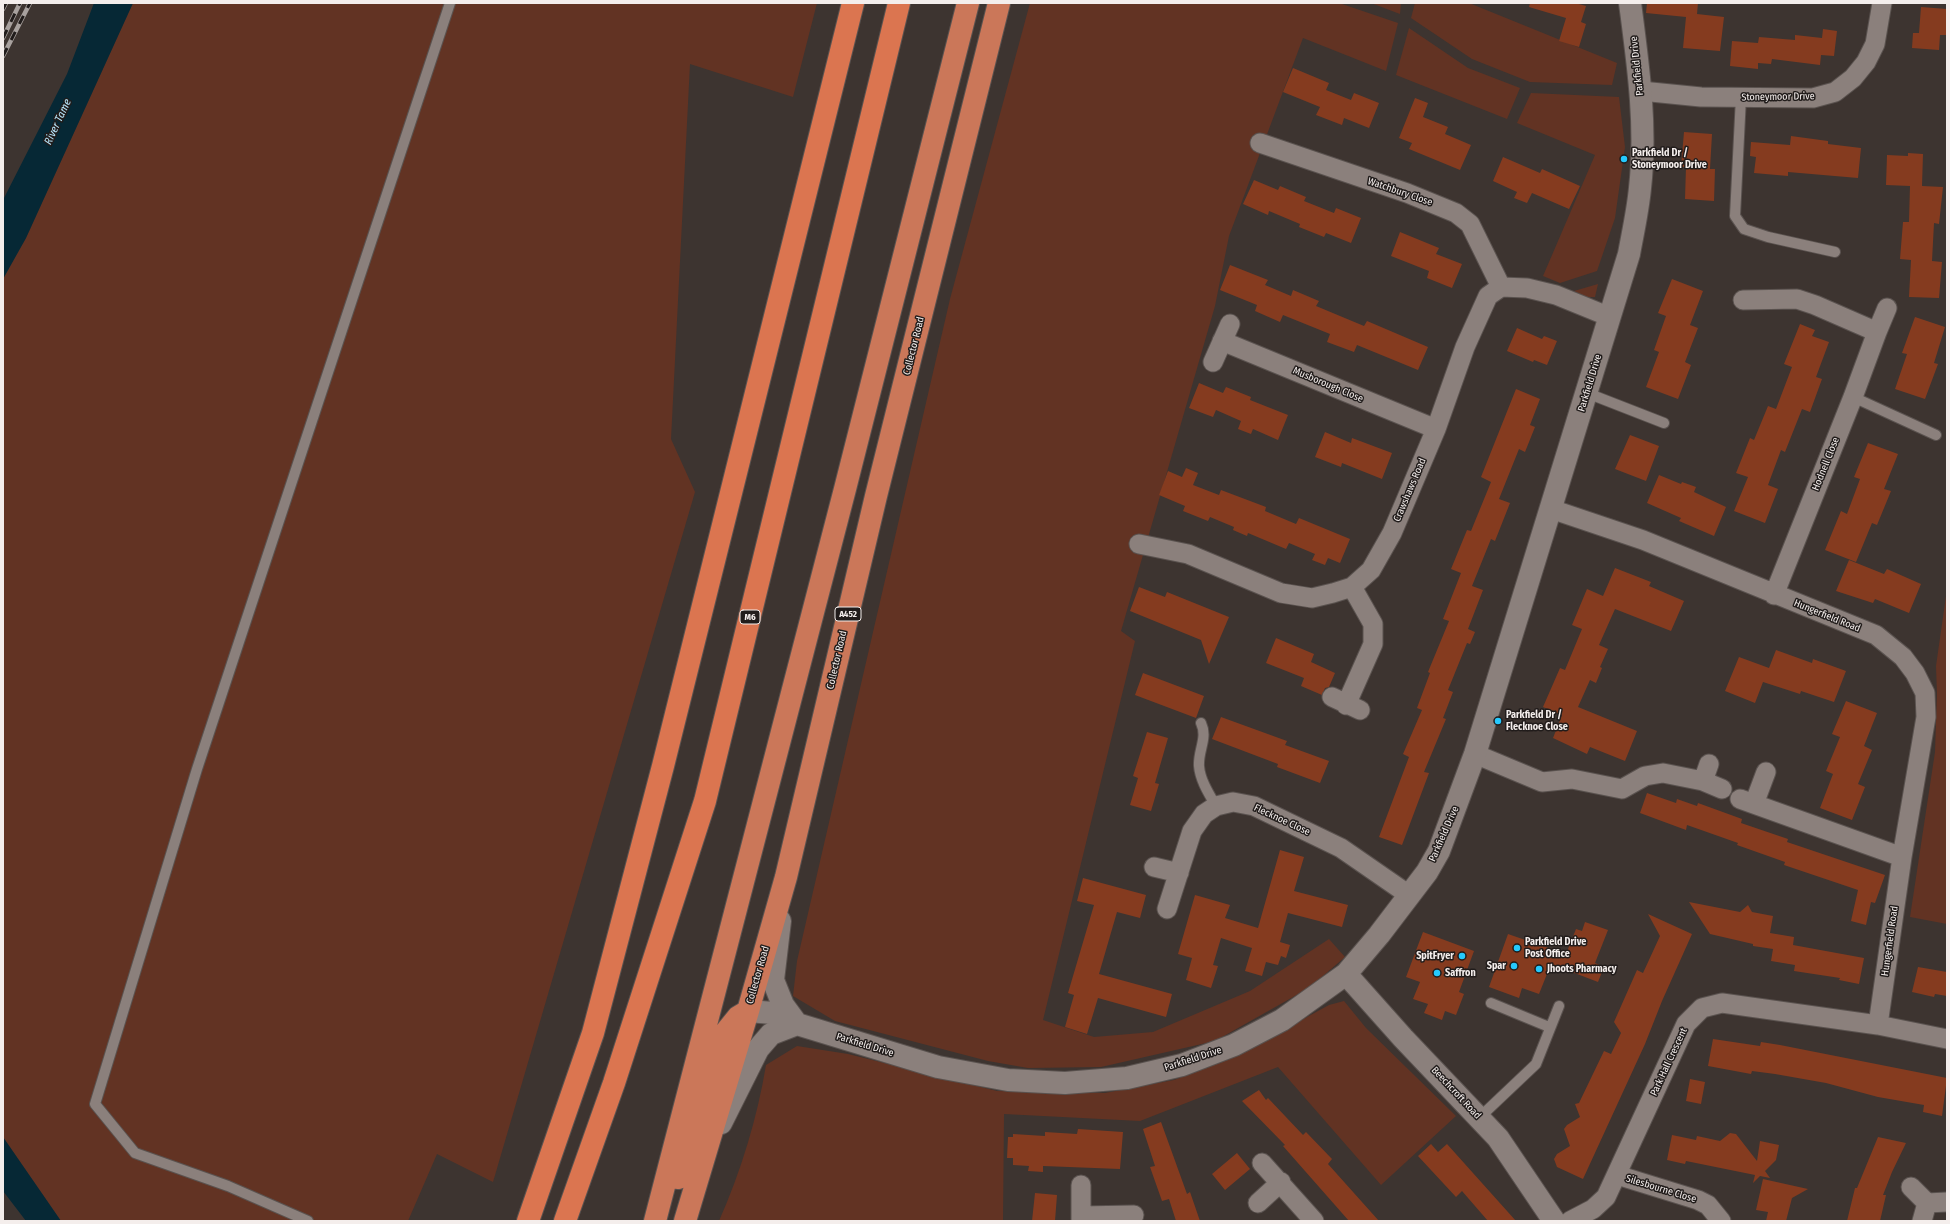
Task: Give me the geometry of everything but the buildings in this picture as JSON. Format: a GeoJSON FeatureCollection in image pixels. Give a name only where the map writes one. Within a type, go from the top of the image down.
{"type":"FeatureCollection","features":[{"type":"Feature","properties":{"kind":"highway"},"geometry":{"type":"LineString","coordinates":[[528,1221],[593,1033],[667,751],[853,3]]}},
{"type":"Feature","properties":{"kind":"highway","name":"M6"},"geometry":{"type":"LineString","coordinates":[[565,1221],[614,1083],[705,800],[899,3]]}},
{"type":"Feature","properties":{"kind":"highway"},"geometry":{"type":"LineString","coordinates":[[658,1215],[845,489],[968,3]]}},
{"type":"Feature","properties":{"kind":"highway","name":"Collector Road"},"geometry":{"type":"LineString","coordinates":[[685,1221],[708,1149],[786,877],[876,496],[999,3]]}},
{"type":"Feature","properties":{"kind":"highway"},"geometry":{"type":"LineString","coordinates":[[658,1215],[687,1163],[725,1033],[738,1017],[748,1011]]}},
{"type":"Feature","properties":{"kind":"street","name":"Parkfield Drive"},"geometry":{"type":"LineString","coordinates":[[748,1011],[773,1013],[797,1024],[938,1067],[1008,1080],[1065,1083],[1127,1078],[1182,1065],[1234,1045],[1282,1020],[1346,974],[1427,872],[1439,851],[1475,754],[1629,254],[1640,188],[1643,141],[1640,76],[1630,3]]}},
{"type":"Feature","properties":{"kind":"street","name":"Stoneymoor Drive"},"geometry":{"type":"LineString","coordinates":[[1640,91],[1701,97],[1813,98],[1835,92],[1853,78],[1866,62],[1875,44],[1882,3]]}},
{"type":"Feature","properties":{"kind":"street","name":"Watchbury Close"},"geometry":{"type":"LineString","coordinates":[[1260,143],[1407,193],[1456,213],[1470,224],[1501,287]]}},
{"type":"Feature","properties":{"kind":"street"},"geometry":{"type":"LineString","coordinates":[[1501,287],[1527,288],[1556,295],[1610,317]]}},
{"type":"Feature","properties":{"kind":"street","name":"Crawshaws Road"},"geometry":{"type":"LineString","coordinates":[[1139,544],[1188,554],[1281,593],[1312,598],[1333,594],[1352,587],[1371,570],[1392,533],[1436,430],[1465,347],[1488,296],[1501,287]]}},
{"type":"Feature","properties":{"kind":"street"},"geometry":{"type":"LineString","coordinates":[[1743,300],[1797,299],[1815,305],[1876,332]]}},
{"type":"Feature","properties":{"kind":"street","name":"Hodnell Close"},"geometry":{"type":"LineString","coordinates":[[1774,595],[1853,397],[1876,332],[1887,308]]}},
{"type":"Feature","properties":{"kind":"street"},"geometry":{"type":"LineString","coordinates":[[1213,362],[1230,324]]}},
{"type":"Feature","properties":{"kind":"street","name":"Musborough Close"},"geometry":{"type":"LineString","coordinates":[[1222,341],[1436,430]]}},
{"type":"Feature","properties":{"kind":"street","name":"Hungerfield Road"},"geometry":{"type":"LineString","coordinates":[[1550,508],[1643,540],[1876,636],[1904,657],[1915,673],[1925,693],[1926,717],[1902,857],[1878,1025]]}},
{"type":"Feature","properties":{"kind":"street"},"geometry":{"type":"LineString","coordinates":[[1346,704],[1373,644],[1373,624],[1352,587]]}},
{"type":"Feature","properties":{"kind":"street"},"geometry":{"type":"LineString","coordinates":[[1475,754],[1542,782],[1572,779],[1622,789],[1645,776],[1664,773],[1706,773],[1722,789]]}},
{"type":"Feature","properties":{"kind":"street"},"geometry":{"type":"LineString","coordinates":[[1766,772],[1747,801],[1902,857]]}},
{"type":"Feature","properties":{"kind":"street","name":"Flecknoe Close"},"geometry":{"type":"LineString","coordinates":[[1167,908],[1192,831],[1204,814],[1216,806],[1233,802],[1254,806],[1341,848],[1409,895]]}},
{"type":"Feature","properties":{"kind":"street"},"geometry":{"type":"LineString","coordinates":[[1154,867],[1179,873]]}},
{"type":"Feature","properties":{"kind":"street"},"geometry":{"type":"LineString","coordinates":[[708,1149],[758,1048],[771,1034],[797,1024],[783,1005],[773,980],[786,877]]}},
{"type":"Feature","properties":{"kind":"street","name":"Beechcroft Road"},"geometry":{"type":"LineString","coordinates":[[1346,974],[1403,1038],[1498,1138],[1554,1221]]}},
{"type":"Feature","properties":{"kind":"street","name":"Park Hall Crescent"},"geometry":{"type":"LineString","coordinates":[[1570,1221],[1593,1209],[1606,1197],[1686,1024],[1702,1008],[1722,1003],[1878,1025],[1947,1038]]}},
{"type":"Feature","properties":{"kind":"street"},"geometry":{"type":"LineString","coordinates":[[1262,1163],[1281,1182],[1314,1221]]}},
{"type":"Feature","properties":{"kind":"street","name":"Silesbourne Close"},"geometry":{"type":"LineString","coordinates":[[1617,1175],[1698,1200],[1708,1205],[1721,1221]]}},
{"type":"Feature","properties":{"kind":"street"},"geometry":{"type":"LineString","coordinates":[[1258,1203],[1281,1182]]}},
{"type":"Feature","properties":{"kind":"street"},"geometry":{"type":"LineString","coordinates":[[1081,1185],[1081,1218],[1134,1212]]}},
{"type":"Feature","properties":{"kind":"street"},"geometry":{"type":"LineString","coordinates":[[1911,1187],[1925,1212],[1947,1202]]}},
{"type":"Feature","properties":{"kind":"lane"},"geometry":{"type":"LineString","coordinates":[[308,1221],[228,1186],[135,1153],[95,1104],[197,769],[450,3]]}},
{"type":"Feature","properties":{"kind":"lane"},"geometry":{"type":"LineString","coordinates":[[1741,97],[1735,216],[1744,229],[1768,237],[1835,252]]}},
{"type":"Feature","properties":{"kind":"lane"},"geometry":{"type":"LineString","coordinates":[[1587,393],[1664,423]]}},
{"type":"Feature","properties":{"kind":"lane"},"geometry":{"type":"LineString","coordinates":[[1853,397],[1936,435]]}},
{"type":"Feature","properties":{"kind":"lane"},"geometry":{"type":"LineString","coordinates":[[1201,723],[1204,736],[1199,766],[1206,789],[1216,806]]}},
{"type":"Feature","properties":{"kind":"lane"},"geometry":{"type":"LineString","coordinates":[[1491,1003],[1549,1027]]}},
{"type":"Feature","properties":{"kind":"lane"},"geometry":{"type":"LineString","coordinates":[[1480,1118],[1536,1064],[1549,1027],[1559,1006]]}},
{"type":"Feature","properties":{"kind":"shaded area"},"geometry":{"type":"Polygon","coordinates":[[[133,3],[817,3],[793,97],[690,64],[671,439],[695,492],[493,1182],[437,1154],[408,1221],[61,1221],[3,1137],[3,279],[26,238],[133,3]]]}},
{"type":"Feature","properties":{"kind":"shaded area"},"geometry":{"type":"Polygon","coordinates":[[[1030,3],[1339,3],[1398,23],[1386,71],[1303,38],[1229,236],[1215,306],[1121,631],[1135,641],[1043,1020],[1094,1037],[1153,1032],[1250,991],[1329,939],[1345,957],[1309,988],[1215,1041],[1101,1067],[1028,1068],[988,1061],[835,1021],[793,996],[797,961],[950,299],[1030,3]]]}},
{"type":"Feature","properties":{"kind":"shaded area"},"geometry":{"type":"Polygon","coordinates":[[[1371,3],[1401,3],[1400,14],[1371,3]]]}},
{"type":"Feature","properties":{"kind":"shaded area"},"geometry":{"type":"Polygon","coordinates":[[[1415,3],[1469,3],[1617,63],[1612,85],[1530,82],[1472,59],[1411,18],[1415,3]]]}},
{"type":"Feature","properties":{"kind":"shaded area"},"geometry":{"type":"Polygon","coordinates":[[[1409,28],[1468,68],[1520,88],[1507,119],[1396,75],[1409,28]]]}},
{"type":"Feature","properties":{"kind":"shaded area"},"geometry":{"type":"Polygon","coordinates":[[[1531,93],[1619,97],[1625,147],[1615,218],[1597,271],[1560,283],[1543,276],[1595,155],[1517,123],[1531,93]]]}},
{"type":"Feature","properties":{"kind":"shaded area"},"geometry":{"type":"Polygon","coordinates":[[[1598,284],[1595,297],[1586,297],[1574,291],[1598,284]]]}},
{"type":"Feature","properties":{"kind":"shaded area"},"geometry":{"type":"Polygon","coordinates":[[[1947,589],[1947,924],[1910,917],[1935,752],[1937,694],[1936,666],[1947,589]]]}},
{"type":"Feature","properties":{"kind":"shaded area"},"geometry":{"type":"Polygon","coordinates":[[[1344,1001],[1366,1028],[1456,1116],[1381,1185],[1278,1067],[1140,1121],[1004,1114],[1003,1221],[719,1221],[741,1164],[753,1125],[766,1065],[797,1046],[848,1054],[997,1091],[1105,1093],[1174,1080],[1232,1058],[1329,1005],[1344,1001]]]}},
{"type":"Feature","properties":{"kind":"water","name":"River Tame"},"geometry":{"type":"Polygon","coordinates":[[[94,3],[133,3],[26,238],[3,279],[3,200],[67,74],[94,3]]]}},
{"type":"Feature","properties":{"kind":"water"},"geometry":{"type":"Polygon","coordinates":[[[3,1137],[61,1221],[26,1221],[3,1191],[3,1137]]]}},
{"type":"Feature","properties":{"kind":"railway"},"geometry":{"type":"LineString","coordinates":[[3,9],[6,3]]}},
{"type":"Feature","properties":{"kind":"railway"},"geometry":{"type":"LineString","coordinates":[[3,38],[20,3]]}},
{"type":"Feature","properties":{"kind":"railway"},"geometry":{"type":"LineString","coordinates":[[3,56],[30,3]]}},
{"type":"Feature","properties":{"kind":"place","name":"Parkfield Dr / Stoneymoor Drive"},"geometry":{"type":"Point","coordinates":[1624,159]}},
{"type":"Feature","properties":{"kind":"place","name":"Parkfield Dr / Flecknoe Close"},"geometry":{"type":"Point","coordinates":[1498,721]}},
{"type":"Feature","properties":{"kind":"place","name":"Parkfield Drive Post Office"},"geometry":{"type":"Point","coordinates":[1517,948]}},
{"type":"Feature","properties":{"kind":"place","name":"SpitFryer"},"geometry":{"type":"Point","coordinates":[1462,956]}},
{"type":"Feature","properties":{"kind":"place","name":"Spar"},"geometry":{"type":"Point","coordinates":[1514,966]}},
{"type":"Feature","properties":{"kind":"place","name":"Jhoots Pharmacy"},"geometry":{"type":"Point","coordinates":[1539,969]}},
{"type":"Feature","properties":{"kind":"place","name":"Saffron"},"geometry":{"type":"Point","coordinates":[1437,973]}}]}
